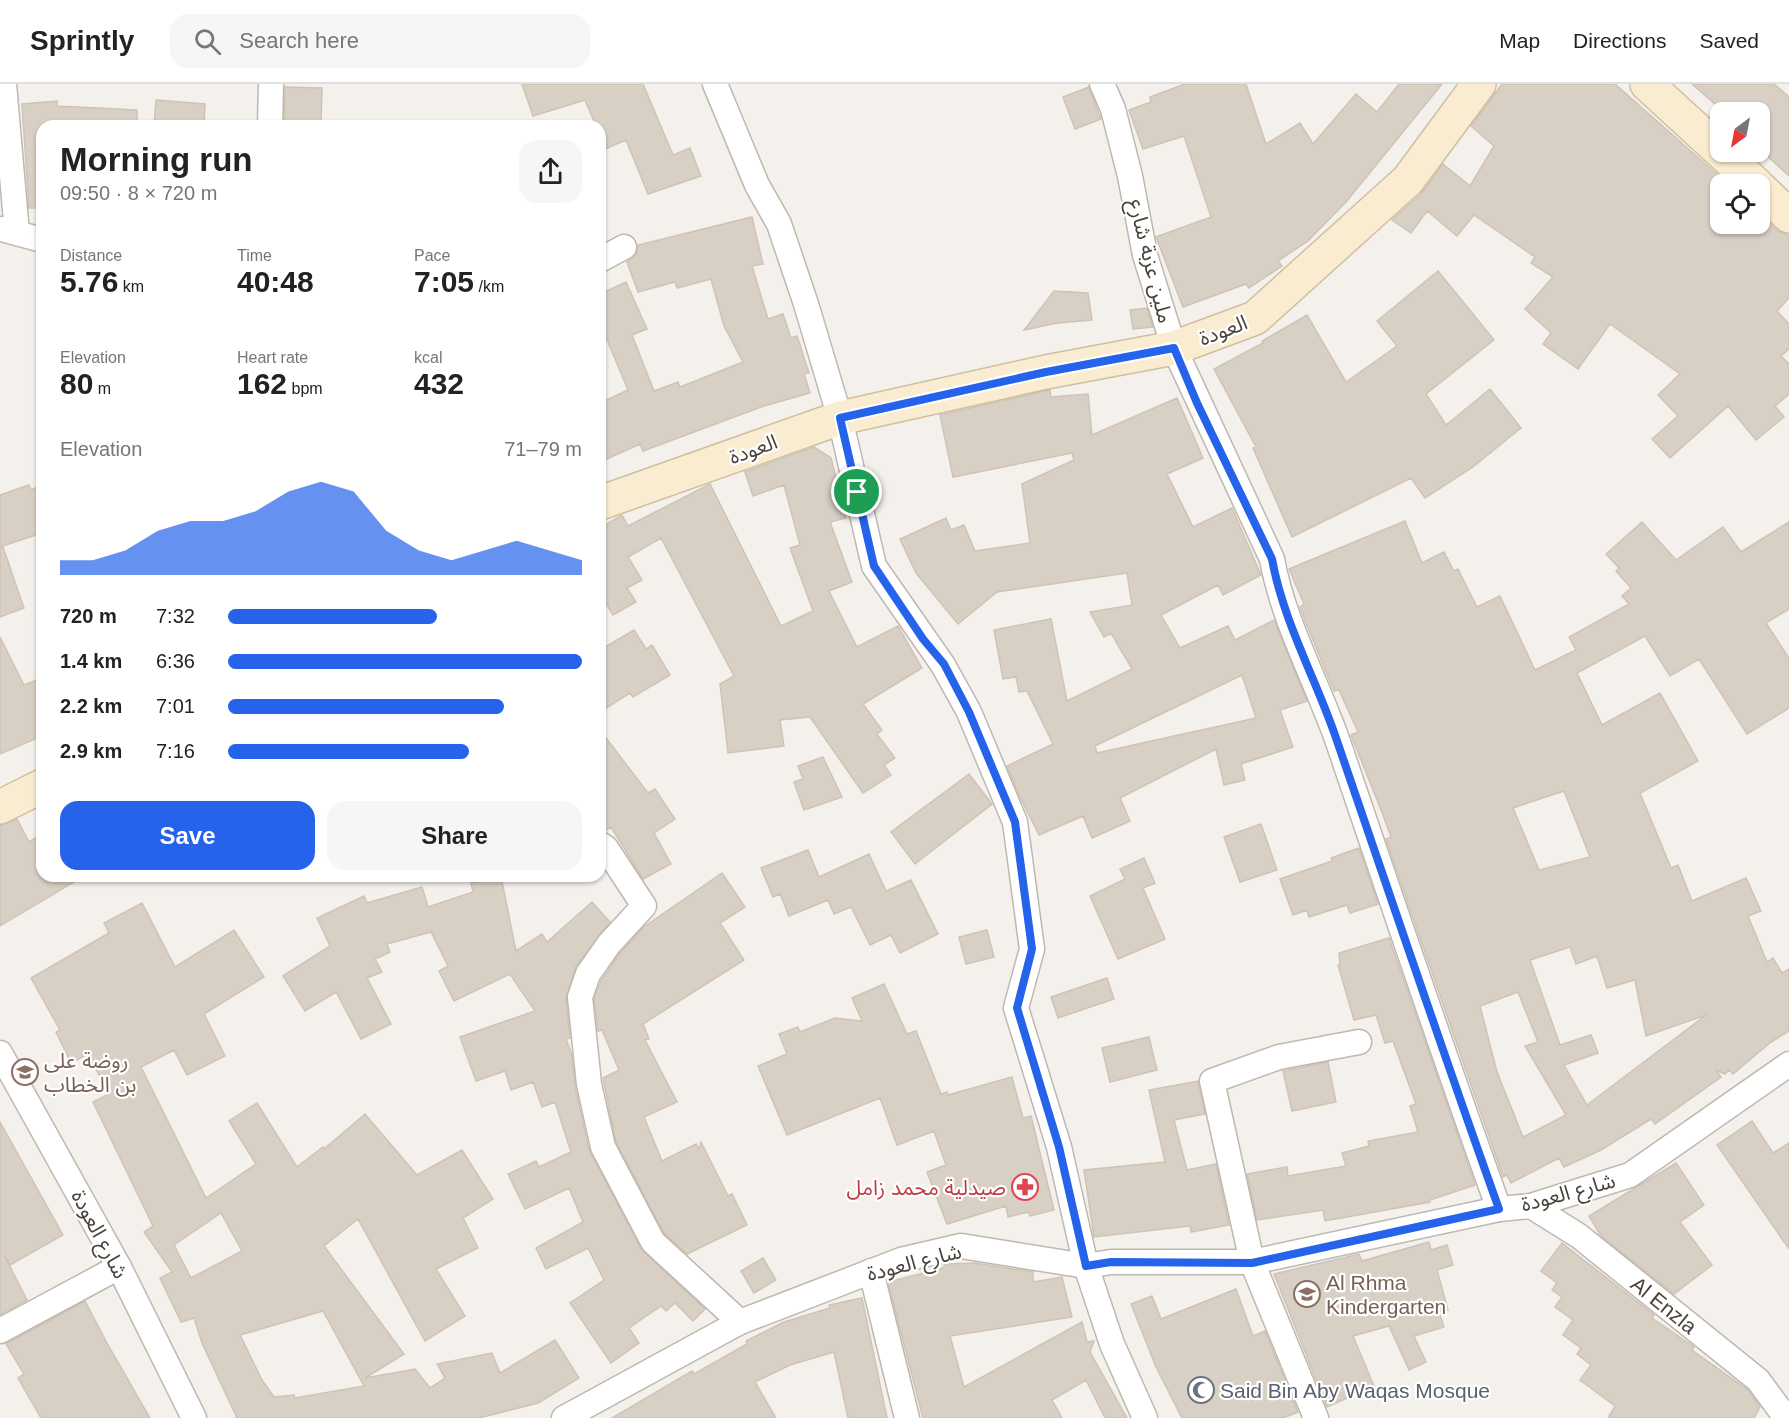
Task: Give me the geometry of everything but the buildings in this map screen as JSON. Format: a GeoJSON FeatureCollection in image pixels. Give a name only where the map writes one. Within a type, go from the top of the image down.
{"type":"FeatureCollection","features":[{"type":"Feature","properties":{"kind":"main road","name":"العودة"},"geometry":{"type":"LineString","coordinates":[[606,501],[840,418],[1046,372],[1174,348],[1255,318],[1408,180],[1479,84]]}},
{"type":"Feature","properties":{"kind":"main road"},"geometry":{"type":"LineString","coordinates":[[1647,84],[1745,174]]}},
{"type":"Feature","properties":{"kind":"main road"},"geometry":{"type":"LineString","coordinates":[[1770,198],[1789,216]]}},
{"type":"Feature","properties":{"kind":"main road"},"geometry":{"type":"LineString","coordinates":[[0,807],[36,789]]}},
{"type":"Feature","properties":{"kind":"street"},"geometry":{"type":"LineString","coordinates":[[4,84],[8,231],[36,238]]}},
{"type":"Feature","properties":{"kind":"street"},"geometry":{"type":"LineString","coordinates":[[270,120],[271,84]]}},
{"type":"Feature","properties":{"kind":"street"},"geometry":{"type":"LineString","coordinates":[[715,84],[756,185],[778,224],[840,418],[874,566],[923,639],[944,664],[969,712],[1015,822],[1032,949],[1017,1008],[1059,1147],[1086,1266],[1112,1344],[1145,1418]]}},
{"type":"Feature","properties":{"kind":"street","name":"ملين عزبة شارع"},"geometry":{"type":"LineString","coordinates":[[1102,84],[1113,110],[1130,176],[1145,255],[1174,348],[1197,403],[1272,559],[1276,584],[1325,705],[1440,1046],[1499,1209]]}},
{"type":"Feature","properties":{"kind":"street"},"geometry":{"type":"LineString","coordinates":[[606,257],[624,247]]}},
{"type":"Feature","properties":{"kind":"street"},"geometry":{"type":"LineString","coordinates":[[606,848],[644,906],[609,944],[588,974],[579,997],[589,1084],[603,1147],[653,1242],[740,1322]]}},
{"type":"Feature","properties":{"kind":"street"},"geometry":{"type":"LineString","coordinates":[[1316,1418],[1252,1263],[1212,1081],[1279,1057],[1359,1042]]}},
{"type":"Feature","properties":{"kind":"street","name":"شارع العودة"},"geometry":{"type":"LineString","coordinates":[[0,1053],[119,1267],[194,1418]]}},
{"type":"Feature","properties":{"kind":"street","name":"شارع العودة"},"geometry":{"type":"LineString","coordinates":[[564,1418],[740,1322],[901,1260],[961,1246],[1086,1266],[1111,1262],[1252,1263],[1499,1209],[1531,1206],[1630,1175],[1789,1064]]}},
{"type":"Feature","properties":{"kind":"street","name":"Al Enzla"},"geometry":{"type":"LineString","coordinates":[[1531,1206],[1579,1236],[1758,1380],[1786,1418]]}},
{"type":"Feature","properties":{"kind":"street"},"geometry":{"type":"LineString","coordinates":[[0,1331],[119,1267]]}},
{"type":"Feature","properties":{"kind":"street"},"geometry":{"type":"LineString","coordinates":[[871,1271],[907,1418]]}},
{"type":"Feature","properties":{"kind":"place","name":"روضة على بن الخطاب"},"geometry":{"type":"Point","coordinates":[25,1072]}},
{"type":"Feature","properties":{"kind":"place","name":"صيدلية محمد زامل"},"geometry":{"type":"Point","coordinates":[1025,1187]}},
{"type":"Feature","properties":{"kind":"place","name":"Al Rhma Kindergarten"},"geometry":{"type":"Point","coordinates":[1307,1294]}},
{"type":"Feature","properties":{"kind":"place","name":"Said Bin Aby Waqas Mosque"},"geometry":{"type":"Point","coordinates":[1201,1390]}},
{"type":"Feature","properties":{"kind":"route"},"geometry":{"type":"LineString","coordinates":[[1174,348],[1197,403],[1272,559],[1276,584],[1325,705],[1440,1046],[1499,1209],[1252,1263],[1111,1262],[1086,1266],[1059,1147],[1017,1008],[1032,949],[1015,822],[969,712],[944,664],[923,639],[874,566],[857,492],[840,418],[1046,372],[1174,348]]}}]}
